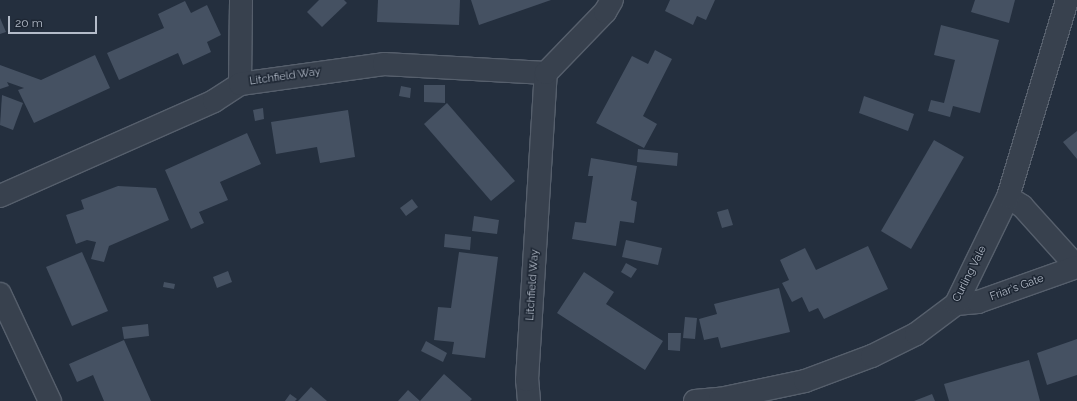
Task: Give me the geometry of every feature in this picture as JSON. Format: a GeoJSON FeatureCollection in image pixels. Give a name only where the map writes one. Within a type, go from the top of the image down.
{"type":"FeatureCollection","features":[{"type":"Feature","properties":{"kind":"street"},"geometry":{"type":"LineString","coordinates":[[240,84],[241,0]]}},
{"type":"Feature","properties":{"kind":"street"},"geometry":{"type":"LineString","coordinates":[[546,73],[605,12],[612,0]]}},
{"type":"Feature","properties":{"kind":"street","name":"Curling Vale"},"geometry":{"type":"LineString","coordinates":[[696,401],[720,399],[805,381],[872,356],[916,334],[956,304],[1008,197],[1067,0]]}},
{"type":"Feature","properties":{"kind":"street","name":"Litchfield Way"},"geometry":{"type":"LineString","coordinates":[[0,196],[214,101],[240,84],[384,64],[546,73],[527,380],[529,401]]}},
{"type":"Feature","properties":{"kind":"street"},"geometry":{"type":"LineString","coordinates":[[1008,197],[1022,206],[1077,267]]}},
{"type":"Feature","properties":{"kind":"street","name":"Friar's Gate"},"geometry":{"type":"LineString","coordinates":[[956,304],[978,302],[1077,267]]}},
{"type":"Feature","properties":{"kind":"street"},"geometry":{"type":"LineString","coordinates":[[0,294],[50,401]]}},
{"type":"Feature","properties":{"kind":"building"},"geometry":{"type":"Polygon","coordinates":[[[319,0],[344,0],[347,3],[322,27],[307,12],[319,0]]]}},
{"type":"Feature","properties":{"kind":"building"},"geometry":{"type":"Polygon","coordinates":[[[378,0],[460,0],[459,25],[377,22],[378,0]]]}},
{"type":"Feature","properties":{"kind":"building"},"geometry":{"type":"Polygon","coordinates":[[[471,0],[551,0],[479,25],[471,0]]]}},
{"type":"Feature","properties":{"kind":"building"},"geometry":{"type":"Polygon","coordinates":[[[670,0],[715,0],[706,20],[697,16],[693,25],[665,11],[670,0]]]}},
{"type":"Feature","properties":{"kind":"building"},"geometry":{"type":"Polygon","coordinates":[[[975,0],[1015,0],[1009,23],[971,12],[975,0]]]}},
{"type":"Feature","properties":{"kind":"building"},"geometry":{"type":"Polygon","coordinates":[[[185,1],[191,13],[207,5],[221,35],[207,42],[211,52],[183,65],[178,53],[119,80],[107,53],[164,28],[158,14],[185,1]]]}},
{"type":"Feature","properties":{"kind":"building"},"geometry":{"type":"Polygon","coordinates":[[[0,18],[6,32],[0,34],[0,18]]]}},
{"type":"Feature","properties":{"kind":"building"},"geometry":{"type":"Polygon","coordinates":[[[941,25],[999,40],[980,113],[953,106],[950,117],[928,111],[931,100],[944,103],[955,60],[934,55],[941,25]]]}},
{"type":"Feature","properties":{"kind":"building"},"geometry":{"type":"Polygon","coordinates":[[[655,50],[672,59],[643,116],[657,124],[644,148],[596,123],[632,56],[648,64],[655,50]]]}},
{"type":"Feature","properties":{"kind":"building"},"geometry":{"type":"Polygon","coordinates":[[[95,55],[110,88],[34,123],[18,90],[24,88],[7,82],[9,86],[0,89],[0,65],[41,80],[95,55]]]}},
{"type":"Feature","properties":{"kind":"building"},"geometry":{"type":"Polygon","coordinates":[[[424,85],[445,85],[445,103],[424,102],[424,85]]]}},
{"type":"Feature","properties":{"kind":"building"},"geometry":{"type":"Polygon","coordinates":[[[401,86],[411,88],[410,98],[399,96],[401,86]]]}},
{"type":"Feature","properties":{"kind":"building"},"geometry":{"type":"Polygon","coordinates":[[[2,95],[23,103],[13,130],[0,125],[2,95]]]}},
{"type":"Feature","properties":{"kind":"building"},"geometry":{"type":"Polygon","coordinates":[[[864,96],[914,114],[908,131],[859,113],[864,96]]]}},
{"type":"Feature","properties":{"kind":"building"},"geometry":{"type":"Polygon","coordinates":[[[447,103],[515,181],[491,201],[424,124],[447,103]]]}},
{"type":"Feature","properties":{"kind":"building"},"geometry":{"type":"Polygon","coordinates":[[[263,108],[264,119],[255,121],[253,110],[263,108]]]}},
{"type":"Feature","properties":{"kind":"building"},"geometry":{"type":"Polygon","coordinates":[[[348,110],[355,157],[320,163],[317,147],[276,154],[271,122],[348,110]]]}},
{"type":"Feature","properties":{"kind":"building"},"geometry":{"type":"Polygon","coordinates":[[[1077,131],[1077,159],[1063,142],[1077,131]]]}},
{"type":"Feature","properties":{"kind":"building"},"geometry":{"type":"Polygon","coordinates":[[[247,133],[261,164],[220,182],[228,200],[199,212],[204,223],[191,229],[165,170],[247,133]]]}},
{"type":"Feature","properties":{"kind":"building"},"geometry":{"type":"Polygon","coordinates":[[[934,140],[964,157],[911,249],[881,231],[934,140]]]}},
{"type":"Feature","properties":{"kind":"building"},"geometry":{"type":"Polygon","coordinates":[[[638,149],[678,153],[677,166],[637,162],[638,149]]]}},
{"type":"Feature","properties":{"kind":"building"},"geometry":{"type":"Polygon","coordinates":[[[591,158],[637,166],[631,200],[637,202],[634,223],[620,221],[616,246],[572,239],[575,222],[586,223],[593,176],[588,176],[591,158]]]}},
{"type":"Feature","properties":{"kind":"building"},"geometry":{"type":"Polygon","coordinates":[[[118,186],[156,188],[169,220],[109,246],[104,262],[91,259],[96,242],[87,240],[76,244],[66,215],[84,209],[81,200],[118,186]]]}},
{"type":"Feature","properties":{"kind":"building"},"geometry":{"type":"Polygon","coordinates":[[[412,199],[418,207],[406,216],[400,208],[412,199]]]}},
{"type":"Feature","properties":{"kind":"building"},"geometry":{"type":"Polygon","coordinates":[[[728,209],[733,225],[722,228],[717,212],[728,209]]]}},
{"type":"Feature","properties":{"kind":"building"},"geometry":{"type":"Polygon","coordinates":[[[474,216],[499,220],[497,234],[472,231],[474,216]]]}},
{"type":"Feature","properties":{"kind":"building"},"geometry":{"type":"Polygon","coordinates":[[[445,234],[471,237],[470,250],[444,247],[445,234]]]}},
{"type":"Feature","properties":{"kind":"building"},"geometry":{"type":"Polygon","coordinates":[[[626,240],[662,248],[658,265],[622,257],[626,240]]]}},
{"type":"Feature","properties":{"kind":"building"},"geometry":{"type":"Polygon","coordinates":[[[868,246],[888,289],[824,319],[818,308],[809,312],[802,297],[792,302],[782,283],[789,280],[780,260],[805,248],[816,270],[868,246]]]}},
{"type":"Feature","properties":{"kind":"building"},"geometry":{"type":"Polygon","coordinates":[[[82,252],[108,311],[72,326],[46,267],[82,252]]]}},
{"type":"Feature","properties":{"kind":"building"},"geometry":{"type":"Polygon","coordinates":[[[459,252],[498,257],[485,358],[452,354],[454,342],[434,340],[438,307],[451,308],[459,252]]]}},
{"type":"Feature","properties":{"kind":"building"},"geometry":{"type":"Polygon","coordinates":[[[626,263],[637,269],[631,278],[621,272],[626,263]]]}},
{"type":"Feature","properties":{"kind":"building"},"geometry":{"type":"Polygon","coordinates":[[[228,271],[232,282],[217,288],[213,277],[228,271]]]}},
{"type":"Feature","properties":{"kind":"building"},"geometry":{"type":"Polygon","coordinates":[[[584,272],[614,292],[606,304],[663,341],[645,370],[557,313],[584,272]]]}},
{"type":"Feature","properties":{"kind":"building"},"geometry":{"type":"Polygon","coordinates":[[[164,282],[175,284],[174,289],[163,287],[164,282]]]}},
{"type":"Feature","properties":{"kind":"building"},"geometry":{"type":"Polygon","coordinates":[[[779,288],[790,332],[721,348],[718,337],[704,340],[699,319],[717,314],[714,304],[779,288]]]}},
{"type":"Feature","properties":{"kind":"building"},"geometry":{"type":"Polygon","coordinates":[[[685,317],[697,318],[695,339],[683,338],[685,317]]]}},
{"type":"Feature","properties":{"kind":"building"},"geometry":{"type":"Polygon","coordinates":[[[148,324],[149,336],[124,339],[122,327],[148,324]]]}},
{"type":"Feature","properties":{"kind":"building"},"geometry":{"type":"Polygon","coordinates":[[[668,333],[681,333],[680,351],[668,350],[668,333]]]}},
{"type":"Feature","properties":{"kind":"building"},"geometry":{"type":"Polygon","coordinates":[[[1077,339],[1077,375],[1047,385],[1037,353],[1077,339]]]}},
{"type":"Feature","properties":{"kind":"building"},"geometry":{"type":"Polygon","coordinates":[[[124,340],[151,401],[104,401],[93,375],[77,382],[69,364],[124,340]]]}},
{"type":"Feature","properties":{"kind":"building"},"geometry":{"type":"Polygon","coordinates":[[[426,341],[447,353],[443,362],[421,351],[426,341]]]}},
{"type":"Feature","properties":{"kind":"building"},"geometry":{"type":"Polygon","coordinates":[[[1029,360],[1040,401],[949,401],[944,384],[1029,360]]]}},
{"type":"Feature","properties":{"kind":"building"},"geometry":{"type":"Polygon","coordinates":[[[444,374],[472,399],[470,401],[420,401],[444,374]]]}},
{"type":"Feature","properties":{"kind":"building"},"geometry":{"type":"Polygon","coordinates":[[[311,387],[327,401],[298,401],[311,387]]]}},
{"type":"Feature","properties":{"kind":"building"},"geometry":{"type":"Polygon","coordinates":[[[408,390],[420,401],[398,401],[408,390]]]}},
{"type":"Feature","properties":{"kind":"building"},"geometry":{"type":"Polygon","coordinates":[[[290,394],[297,399],[295,401],[285,401],[290,394]]]}},
{"type":"Feature","properties":{"kind":"building"},"geometry":{"type":"Polygon","coordinates":[[[932,394],[935,401],[914,401],[932,394]]]}}]}
